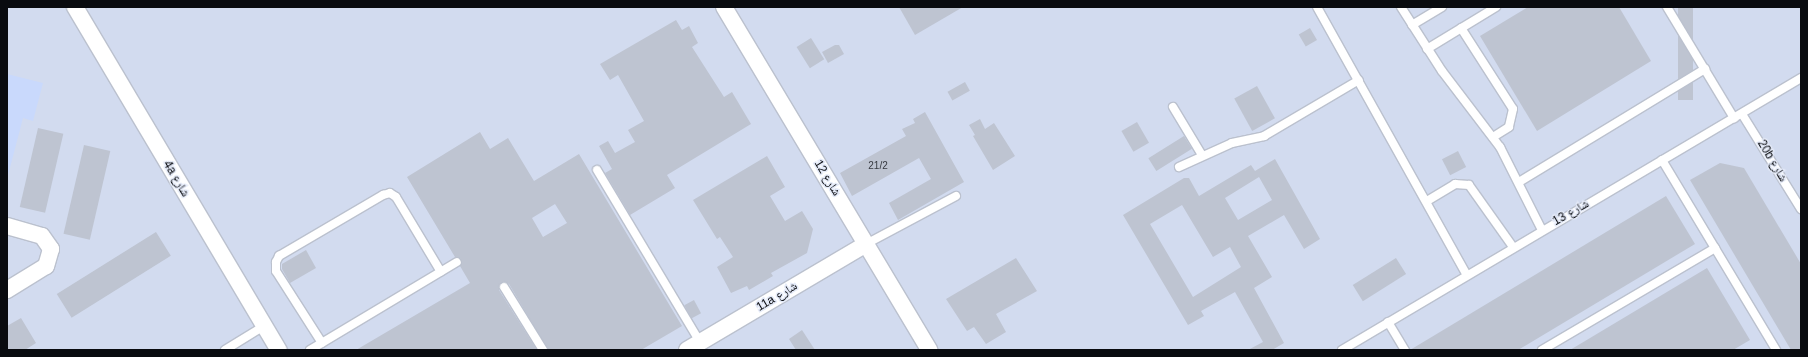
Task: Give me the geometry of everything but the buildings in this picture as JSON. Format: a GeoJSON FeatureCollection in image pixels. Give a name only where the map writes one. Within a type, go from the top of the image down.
{"type":"FeatureCollection","features":[{"type":"Feature","properties":{"kind":"street","name":"4a شارع"},"geometry":{"type":"LineString","coordinates":[[74,7],[82,24],[278,350]]}},
{"type":"Feature","properties":{"kind":"street","name":"شارع 12"},"geometry":{"type":"LineString","coordinates":[[724,7],[929,350]]}},
{"type":"Feature","properties":{"kind":"street"},"geometry":{"type":"LineString","coordinates":[[7,226],[42,236],[51,249],[46,266],[7,290]]}},
{"type":"Feature","properties":{"kind":"street","name":"11a شارع"},"geometry":{"type":"LineString","coordinates":[[694,346],[866,244]]}},
{"type":"Feature","properties":{"kind":"lane"},"geometry":{"type":"LineString","coordinates":[[1317,7],[1427,201],[1467,275]]}},
{"type":"Feature","properties":{"kind":"lane"},"geometry":{"type":"LineString","coordinates":[[1401,7],[1427,49],[1466,104],[1493,137],[1519,182],[1542,230]]}},
{"type":"Feature","properties":{"kind":"lane"},"geometry":{"type":"LineString","coordinates":[[1412,25],[1442,7]]}},
{"type":"Feature","properties":{"kind":"lane"},"geometry":{"type":"LineString","coordinates":[[1427,49],[1496,7]]}},
{"type":"Feature","properties":{"kind":"lane"},"geometry":{"type":"LineString","coordinates":[[1667,7],[1734,118]]}},
{"type":"Feature","properties":{"kind":"lane"},"geometry":{"type":"LineString","coordinates":[[1461,28],[1513,109],[1509,127],[1493,137]]}},
{"type":"Feature","properties":{"kind":"lane"},"geometry":{"type":"LineString","coordinates":[[1519,182],[1704,69]]}},
{"type":"Feature","properties":{"kind":"lane","name":"شارع 13"},"geometry":{"type":"LineString","coordinates":[[1342,350],[1513,247],[1801,78]]}},
{"type":"Feature","properties":{"kind":"lane"},"geometry":{"type":"LineString","coordinates":[[1179,167],[1202,155],[1238,141],[1264,136],[1359,80]]}},
{"type":"Feature","properties":{"kind":"lane"},"geometry":{"type":"LineString","coordinates":[[1173,108],[1202,155]]}},
{"type":"Feature","properties":{"kind":"lane","name":"20b شارع"},"geometry":{"type":"LineString","coordinates":[[1742,114],[1801,209]]}},
{"type":"Feature","properties":{"kind":"lane"},"geometry":{"type":"LineString","coordinates":[[1662,160],[1715,248],[1772,349]]}},
{"type":"Feature","properties":{"kind":"lane"},"geometry":{"type":"LineString","coordinates":[[597,170],[694,346]]}},
{"type":"Feature","properties":{"kind":"lane"},"geometry":{"type":"LineString","coordinates":[[1427,201],[1455,184],[1469,185],[1513,247]]}},
{"type":"Feature","properties":{"kind":"lane"},"geometry":{"type":"LineString","coordinates":[[322,343],[276,271],[276,262],[279,256],[383,195],[390,194],[396,197],[441,272]]}},
{"type":"Feature","properties":{"kind":"lane"},"geometry":{"type":"LineString","coordinates":[[866,244],[956,196]]}},
{"type":"Feature","properties":{"kind":"lane"},"geometry":{"type":"LineString","coordinates":[[1542,350],[1715,248]]}},
{"type":"Feature","properties":{"kind":"lane"},"geometry":{"type":"LineString","coordinates":[[310,350],[457,262]]}},
{"type":"Feature","properties":{"kind":"lane"},"geometry":{"type":"LineString","coordinates":[[504,287],[543,350]]}},
{"type":"Feature","properties":{"kind":"lane"},"geometry":{"type":"LineString","coordinates":[[1388,322],[1404,350]]}},
{"type":"Feature","properties":{"kind":"lane"},"geometry":{"type":"LineString","coordinates":[[225,350],[264,326]]}},
{"type":"Feature","properties":{"kind":"shaded area"},"geometry":{"type":"Polygon","coordinates":[[[7,7],[1801,7],[1801,350],[7,350],[7,7]]]}},
{"type":"Feature","properties":{"kind":"shaded area"},"geometry":{"type":"Polygon","coordinates":[[[7,74],[43,83],[33,121],[23,118],[7,179],[7,74]]]}}]}
